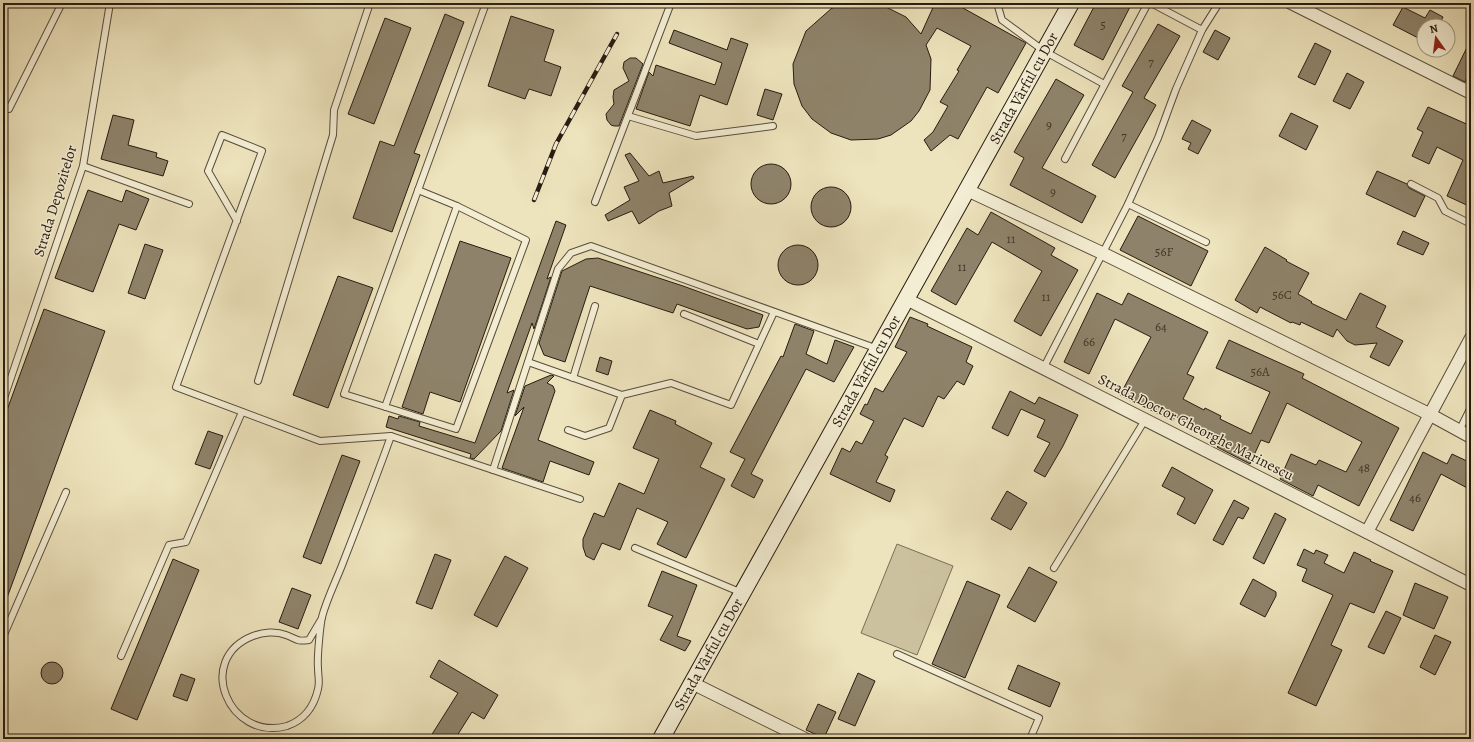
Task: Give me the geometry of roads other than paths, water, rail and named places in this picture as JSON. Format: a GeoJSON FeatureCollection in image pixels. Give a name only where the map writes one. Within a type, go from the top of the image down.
{"type":"FeatureCollection","features":[{"type":"Feature","properties":{"kind":"street","name":"Strada Vârful cu Dor"},"geometry":{"type":"LineString","coordinates":[[661,739],[1071,3]]}},
{"type":"Feature","properties":{"kind":"street"},"geometry":{"type":"LineString","coordinates":[[1291,3],[1471,93]]}},
{"type":"Feature","properties":{"kind":"street"},"geometry":{"type":"LineString","coordinates":[[967,190],[1102,253],[1429,414],[1471,437]]}},
{"type":"Feature","properties":{"kind":"street","name":"Strada Doctor Gheorghe Marinescu"},"geometry":{"type":"LineString","coordinates":[[906,299],[1044,367],[1145,420],[1471,585]]}},
{"type":"Feature","properties":{"kind":"street"},"geometry":{"type":"LineString","coordinates":[[1367,532],[1471,338]]}},
{"type":"Feature","properties":{"kind":"street"},"geometry":{"type":"LineString","coordinates":[[692,683],[805,739]]}},
{"type":"Feature","properties":{"kind":"lane"},"geometry":{"type":"LineString","coordinates":[[3,106],[9,109],[62,3]]}},
{"type":"Feature","properties":{"kind":"lane","name":"Strada Depozitelor"},"geometry":{"type":"LineString","coordinates":[[3,401],[83,166],[110,3]]}},
{"type":"Feature","properties":{"kind":"lane"},"geometry":{"type":"LineString","coordinates":[[258,381],[333,136],[334,110],[370,3]]}},
{"type":"Feature","properties":{"kind":"lane"},"geometry":{"type":"LineString","coordinates":[[418,190],[457,206],[526,240],[456,430],[344,394],[418,190],[486,5],[477,3]]}},
{"type":"Feature","properties":{"kind":"lane"},"geometry":{"type":"LineString","coordinates":[[595,202],[671,3]]}},
{"type":"Feature","properties":{"kind":"lane"},"geometry":{"type":"LineString","coordinates":[[996,3],[1002,20],[1044,50],[1104,84]]}},
{"type":"Feature","properties":{"kind":"lane"},"geometry":{"type":"LineString","coordinates":[[1065,159],[1148,3]]}},
{"type":"Feature","properties":{"kind":"lane"},"geometry":{"type":"LineString","coordinates":[[1151,3],[1202,30]]}},
{"type":"Feature","properties":{"kind":"lane"},"geometry":{"type":"LineString","coordinates":[[1044,367],[1128,204],[1158,138],[1176,89],[1202,30],[1218,3]]}},
{"type":"Feature","properties":{"kind":"lane"},"geometry":{"type":"LineString","coordinates":[[628,116],[696,136],[773,126]]}},
{"type":"Feature","properties":{"kind":"lane"},"geometry":{"type":"LineString","coordinates":[[237,221],[208,171],[222,135],[262,151],[237,221],[176,387],[320,441],[391,436],[580,499]]}},
{"type":"Feature","properties":{"kind":"lane"},"geometry":{"type":"LineString","coordinates":[[83,166],[189,204]]}},
{"type":"Feature","properties":{"kind":"lane"},"geometry":{"type":"LineString","coordinates":[[1411,184],[1438,198],[1445,211],[1471,224]]}},
{"type":"Feature","properties":{"kind":"lane"},"geometry":{"type":"LineString","coordinates":[[1128,204],[1206,242]]}},
{"type":"Feature","properties":{"kind":"lane"},"geometry":{"type":"LineString","coordinates":[[385,407],[457,206]]}},
{"type":"Feature","properties":{"kind":"lane"},"geometry":{"type":"LineString","coordinates":[[493,470],[558,269],[571,253],[591,246],[878,349]]}},
{"type":"Feature","properties":{"kind":"lane"},"geometry":{"type":"LineString","coordinates":[[573,378],[595,306]]}},
{"type":"Feature","properties":{"kind":"lane"},"geometry":{"type":"LineString","coordinates":[[528,362],[622,395],[671,382],[731,405],[774,312]]}},
{"type":"Feature","properties":{"kind":"lane"},"geometry":{"type":"LineString","coordinates":[[684,314],[759,344]]}},
{"type":"Feature","properties":{"kind":"lane"},"geometry":{"type":"LineString","coordinates":[[568,430],[585,436],[608,428],[622,395]]}},
{"type":"Feature","properties":{"kind":"lane"},"geometry":{"type":"LineString","coordinates":[[1459,430],[1471,407]]}},
{"type":"Feature","properties":{"kind":"lane"},"geometry":{"type":"LineString","coordinates":[[121,656],[168,546],[186,542],[242,412]]}},
{"type":"Feature","properties":{"kind":"lane"},"geometry":{"type":"LineString","coordinates":[[1054,568],[1145,420]]}},
{"type":"Feature","properties":{"kind":"lane"},"geometry":{"type":"LineString","coordinates":[[322,618],[318,667],[320,683],[316,699],[308,713],[295,723],[280,729],[264,729],[248,724],[235,715],[226,701],[222,686],[223,670],[229,655],[240,643],[254,636],[269,632],[285,634],[299,641],[309,640],[322,618],[391,436]]}},
{"type":"Feature","properties":{"kind":"lane"},"geometry":{"type":"LineString","coordinates":[[3,637],[66,492]]}},
{"type":"Feature","properties":{"kind":"lane"},"geometry":{"type":"LineString","coordinates":[[635,548],[742,593]]}},
{"type":"Feature","properties":{"kind":"lane"},"geometry":{"type":"LineString","coordinates":[[897,654],[1039,718],[1030,739]]}},
{"type":"Feature","properties":{"kind":"railway"},"geometry":{"type":"LineString","coordinates":[[534,200],[556,144],[617,34]]}}]}
